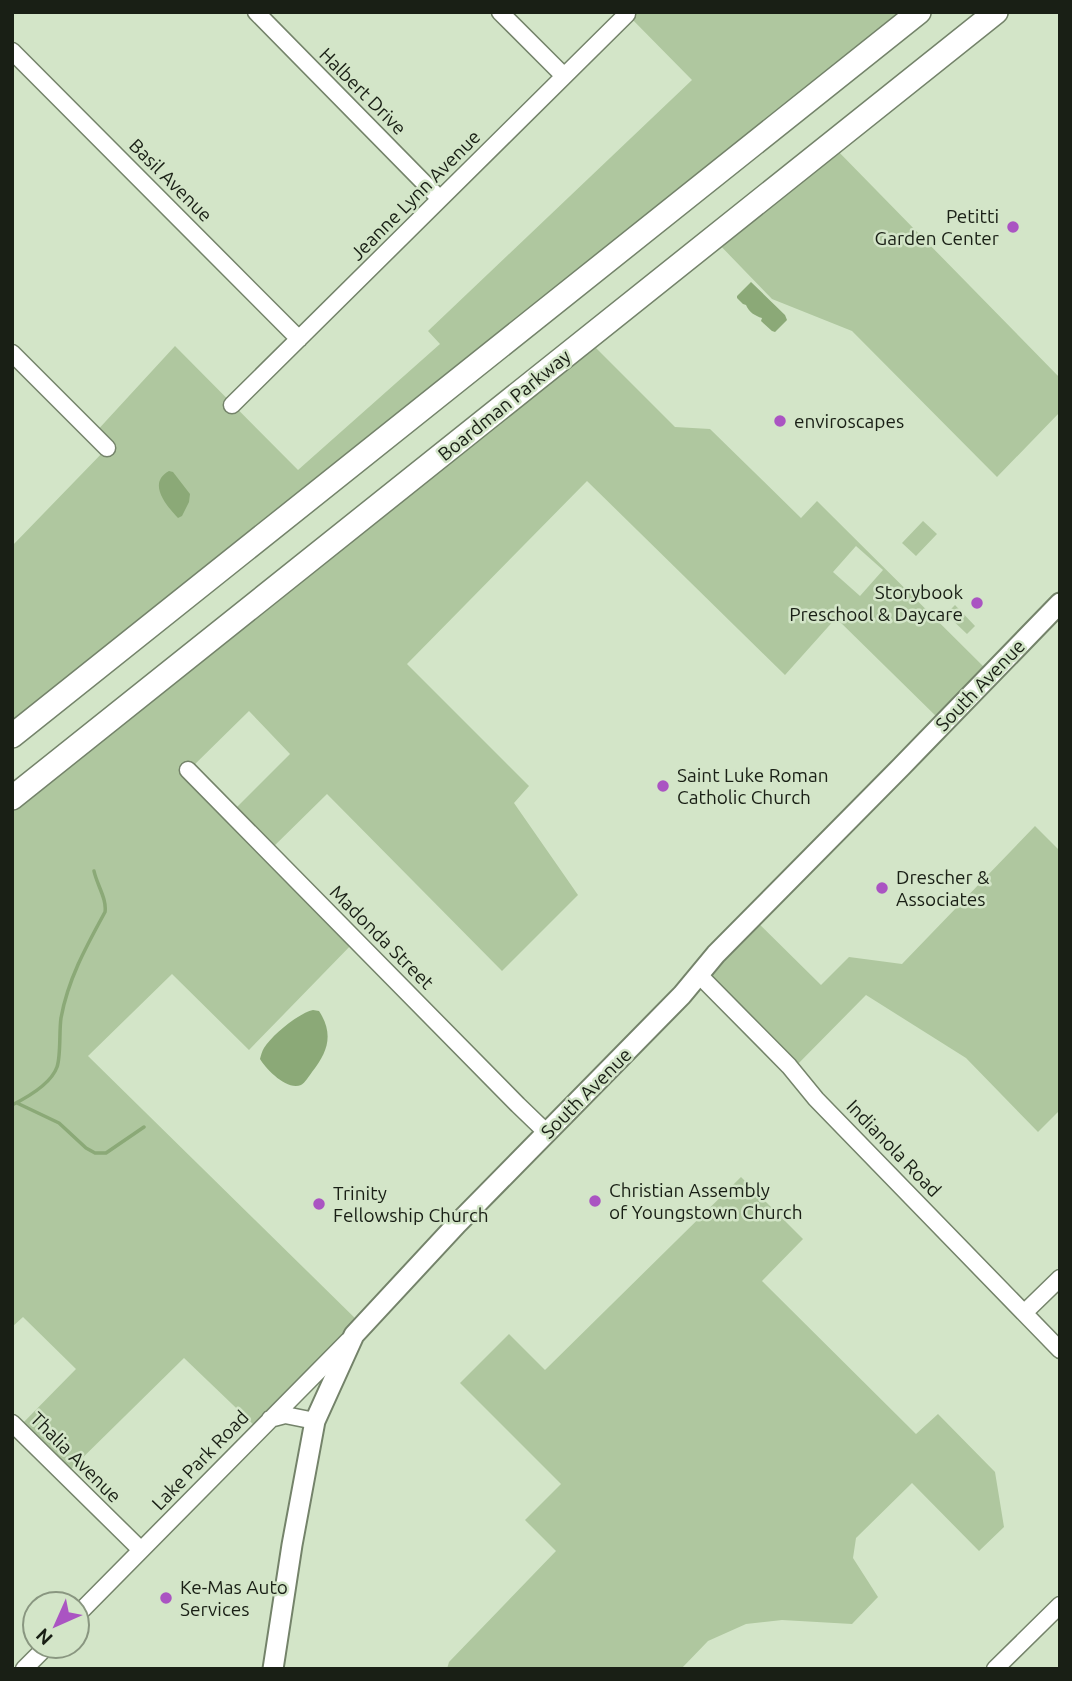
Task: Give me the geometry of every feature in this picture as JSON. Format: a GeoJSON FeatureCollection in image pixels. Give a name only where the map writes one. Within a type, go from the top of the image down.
{"type":"FeatureCollection","features":[{"type":"Feature","properties":{"kind":"highway"},"geometry":{"type":"LineString","coordinates":[[12,736],[919,12]]}},
{"type":"Feature","properties":{"kind":"highway","name":"Boardman Parkway"},"geometry":{"type":"LineString","coordinates":[[12,798],[996,12]]}},
{"type":"Feature","properties":{"kind":"main road","name":"South Avenue"},"geometry":{"type":"LineString","coordinates":[[273,1669],[315,1421],[354,1335],[429,1253],[682,995],[716,954],[1060,603]]}},
{"type":"Feature","properties":{"kind":"street","name":"Halbert Drive"},"geometry":{"type":"LineString","coordinates":[[256,12],[440,199]]}},
{"type":"Feature","properties":{"kind":"street"},"geometry":{"type":"LineString","coordinates":[[500,12],[564,76]]}},
{"type":"Feature","properties":{"kind":"street","name":"Jeanne Lynn Avenue"},"geometry":{"type":"LineString","coordinates":[[232,405],[627,14]]}},
{"type":"Feature","properties":{"kind":"street","name":"Basil Avenue"},"geometry":{"type":"LineString","coordinates":[[12,51],[299,339]]}},
{"type":"Feature","properties":{"kind":"street"},"geometry":{"type":"LineString","coordinates":[[12,353],[107,448]]}},
{"type":"Feature","properties":{"kind":"street","name":"Madonda Street"},"geometry":{"type":"LineString","coordinates":[[188,770],[546,1132]]}},
{"type":"Feature","properties":{"kind":"street","name":"Indianola Road"},"geometry":{"type":"LineString","coordinates":[[699,975],[1060,1350]]}},
{"type":"Feature","properties":{"kind":"street"},"geometry":{"type":"LineString","coordinates":[[1024,1313],[1060,1278]]}},
{"type":"Feature","properties":{"kind":"street","name":"Lake Park Road"},"geometry":{"type":"LineString","coordinates":[[91,1601],[354,1335]]}},
{"type":"Feature","properties":{"kind":"street"},"geometry":{"type":"LineString","coordinates":[[270,1419],[285,1415],[315,1421]]}},
{"type":"Feature","properties":{"kind":"street","name":"Thalia Avenue"},"geometry":{"type":"LineString","coordinates":[[12,1423],[141,1550]]}},
{"type":"Feature","properties":{"kind":"street"},"geometry":{"type":"LineString","coordinates":[[995,1669],[1060,1605]]}},
{"type":"Feature","properties":{"kind":"shaded area"},"geometry":{"type":"Polygon","coordinates":[[[625,12],[919,12],[12,736],[12,546],[107,448],[94,434],[175,346],[298,470],[440,344],[428,331],[692,80],[625,12]]]}},
{"type":"Feature","properties":{"kind":"shaded area"},"geometry":{"type":"Polygon","coordinates":[[[831,144],[1060,378],[1060,412],[997,477],[852,331],[772,299],[713,238],[831,144]]]}},
{"type":"Feature","properties":{"kind":"shaded area"},"geometry":{"type":"Polygon","coordinates":[[[751,282],[785,315],[787,320],[775,332],[737,298],[751,282]]]}},
{"type":"Feature","properties":{"kind":"shaded area"},"geometry":{"type":"Polygon","coordinates":[[[587,339],[675,427],[710,429],[801,518],[817,501],[991,674],[943,723],[836,618],[785,675],[587,481],[407,664],[529,786],[514,803],[578,895],[502,971],[327,794],[268,852],[356,940],[249,1050],[172,974],[88,1056],[362,1325],[259,1430],[184,1358],[65,1475],[18,1428],[76,1369],[23,1317],[12,1327],[12,798],[587,339]],[[856,546],[833,572],[860,596],[883,570],[856,546]],[[249,711],[189,770],[230,814],[290,754],[249,711]]]}},
{"type":"Feature","properties":{"kind":"shaded area"},"geometry":{"type":"Polygon","coordinates":[[[169,471],[173,472],[190,494],[182,516],[178,518],[164,501],[159,488],[159,482],[169,471]]]}},
{"type":"Feature","properties":{"kind":"shaded area"},"geometry":{"type":"Polygon","coordinates":[[[923,521],[937,534],[916,556],[902,543],[923,521]]]}},
{"type":"Feature","properties":{"kind":"shaded area"},"geometry":{"type":"Polygon","coordinates":[[[955,605],[975,626],[967,634],[946,614],[955,605]]]}},
{"type":"Feature","properties":{"kind":"shaded area"},"geometry":{"type":"Polygon","coordinates":[[[1035,826],[1060,851],[1060,1110],[1038,1132],[966,1058],[866,995],[792,1070],[699,975],[752,917],[821,985],[849,957],[902,964],[1035,826]]]}},
{"type":"Feature","properties":{"kind":"shaded area"},"geometry":{"type":"Polygon","coordinates":[[[313,1010],[319,1011],[324,1019],[328,1035],[325,1050],[318,1065],[304,1083],[290,1085],[278,1078],[260,1059],[263,1049],[293,1020],[313,1010]]]}},
{"type":"Feature","properties":{"kind":"shaded area"},"geometry":{"type":"Polygon","coordinates":[[[741,1177],[803,1239],[762,1281],[916,1434],[938,1414],[995,1472],[1004,1527],[979,1551],[912,1483],[856,1538],[853,1558],[878,1597],[852,1624],[782,1620],[746,1624],[708,1641],[681,1669],[447,1669],[449,1662],[556,1551],[525,1520],[561,1484],[460,1383],[509,1334],[545,1370],[741,1177]]]}},
{"type":"Feature","properties":{"kind":"waterway"},"geometry":{"type":"LineString","coordinates":[[12,1105],[44,1084],[57,1067],[61,1018],[68,990],[105,912],[94,871]]}},
{"type":"Feature","properties":{"kind":"waterway"},"geometry":{"type":"LineString","coordinates":[[17,1103],[59,1123],[95,1153],[106,1153],[144,1127]]}},
{"type":"Feature","properties":{"kind":"place","name":"Petitti Garden Center"},"geometry":{"type":"Point","coordinates":[1013,227]}},
{"type":"Feature","properties":{"kind":"place","name":"enviroscapes"},"geometry":{"type":"Point","coordinates":[780,421]}},
{"type":"Feature","properties":{"kind":"place","name":"Storybook Preschool & Daycare"},"geometry":{"type":"Point","coordinates":[977,603]}},
{"type":"Feature","properties":{"kind":"place","name":"Saint Luke Roman Catholic Church"},"geometry":{"type":"Point","coordinates":[663,786]}},
{"type":"Feature","properties":{"kind":"place","name":"Drescher & Associates"},"geometry":{"type":"Point","coordinates":[882,888]}},
{"type":"Feature","properties":{"kind":"place","name":"Christian Assembly of Youngstown Church"},"geometry":{"type":"Point","coordinates":[595,1201]}},
{"type":"Feature","properties":{"kind":"place","name":"Trinity Fellowship Church"},"geometry":{"type":"Point","coordinates":[319,1204]}},
{"type":"Feature","properties":{"kind":"place","name":"Ke-Mas Auto Services"},"geometry":{"type":"Point","coordinates":[166,1598]}}]}
